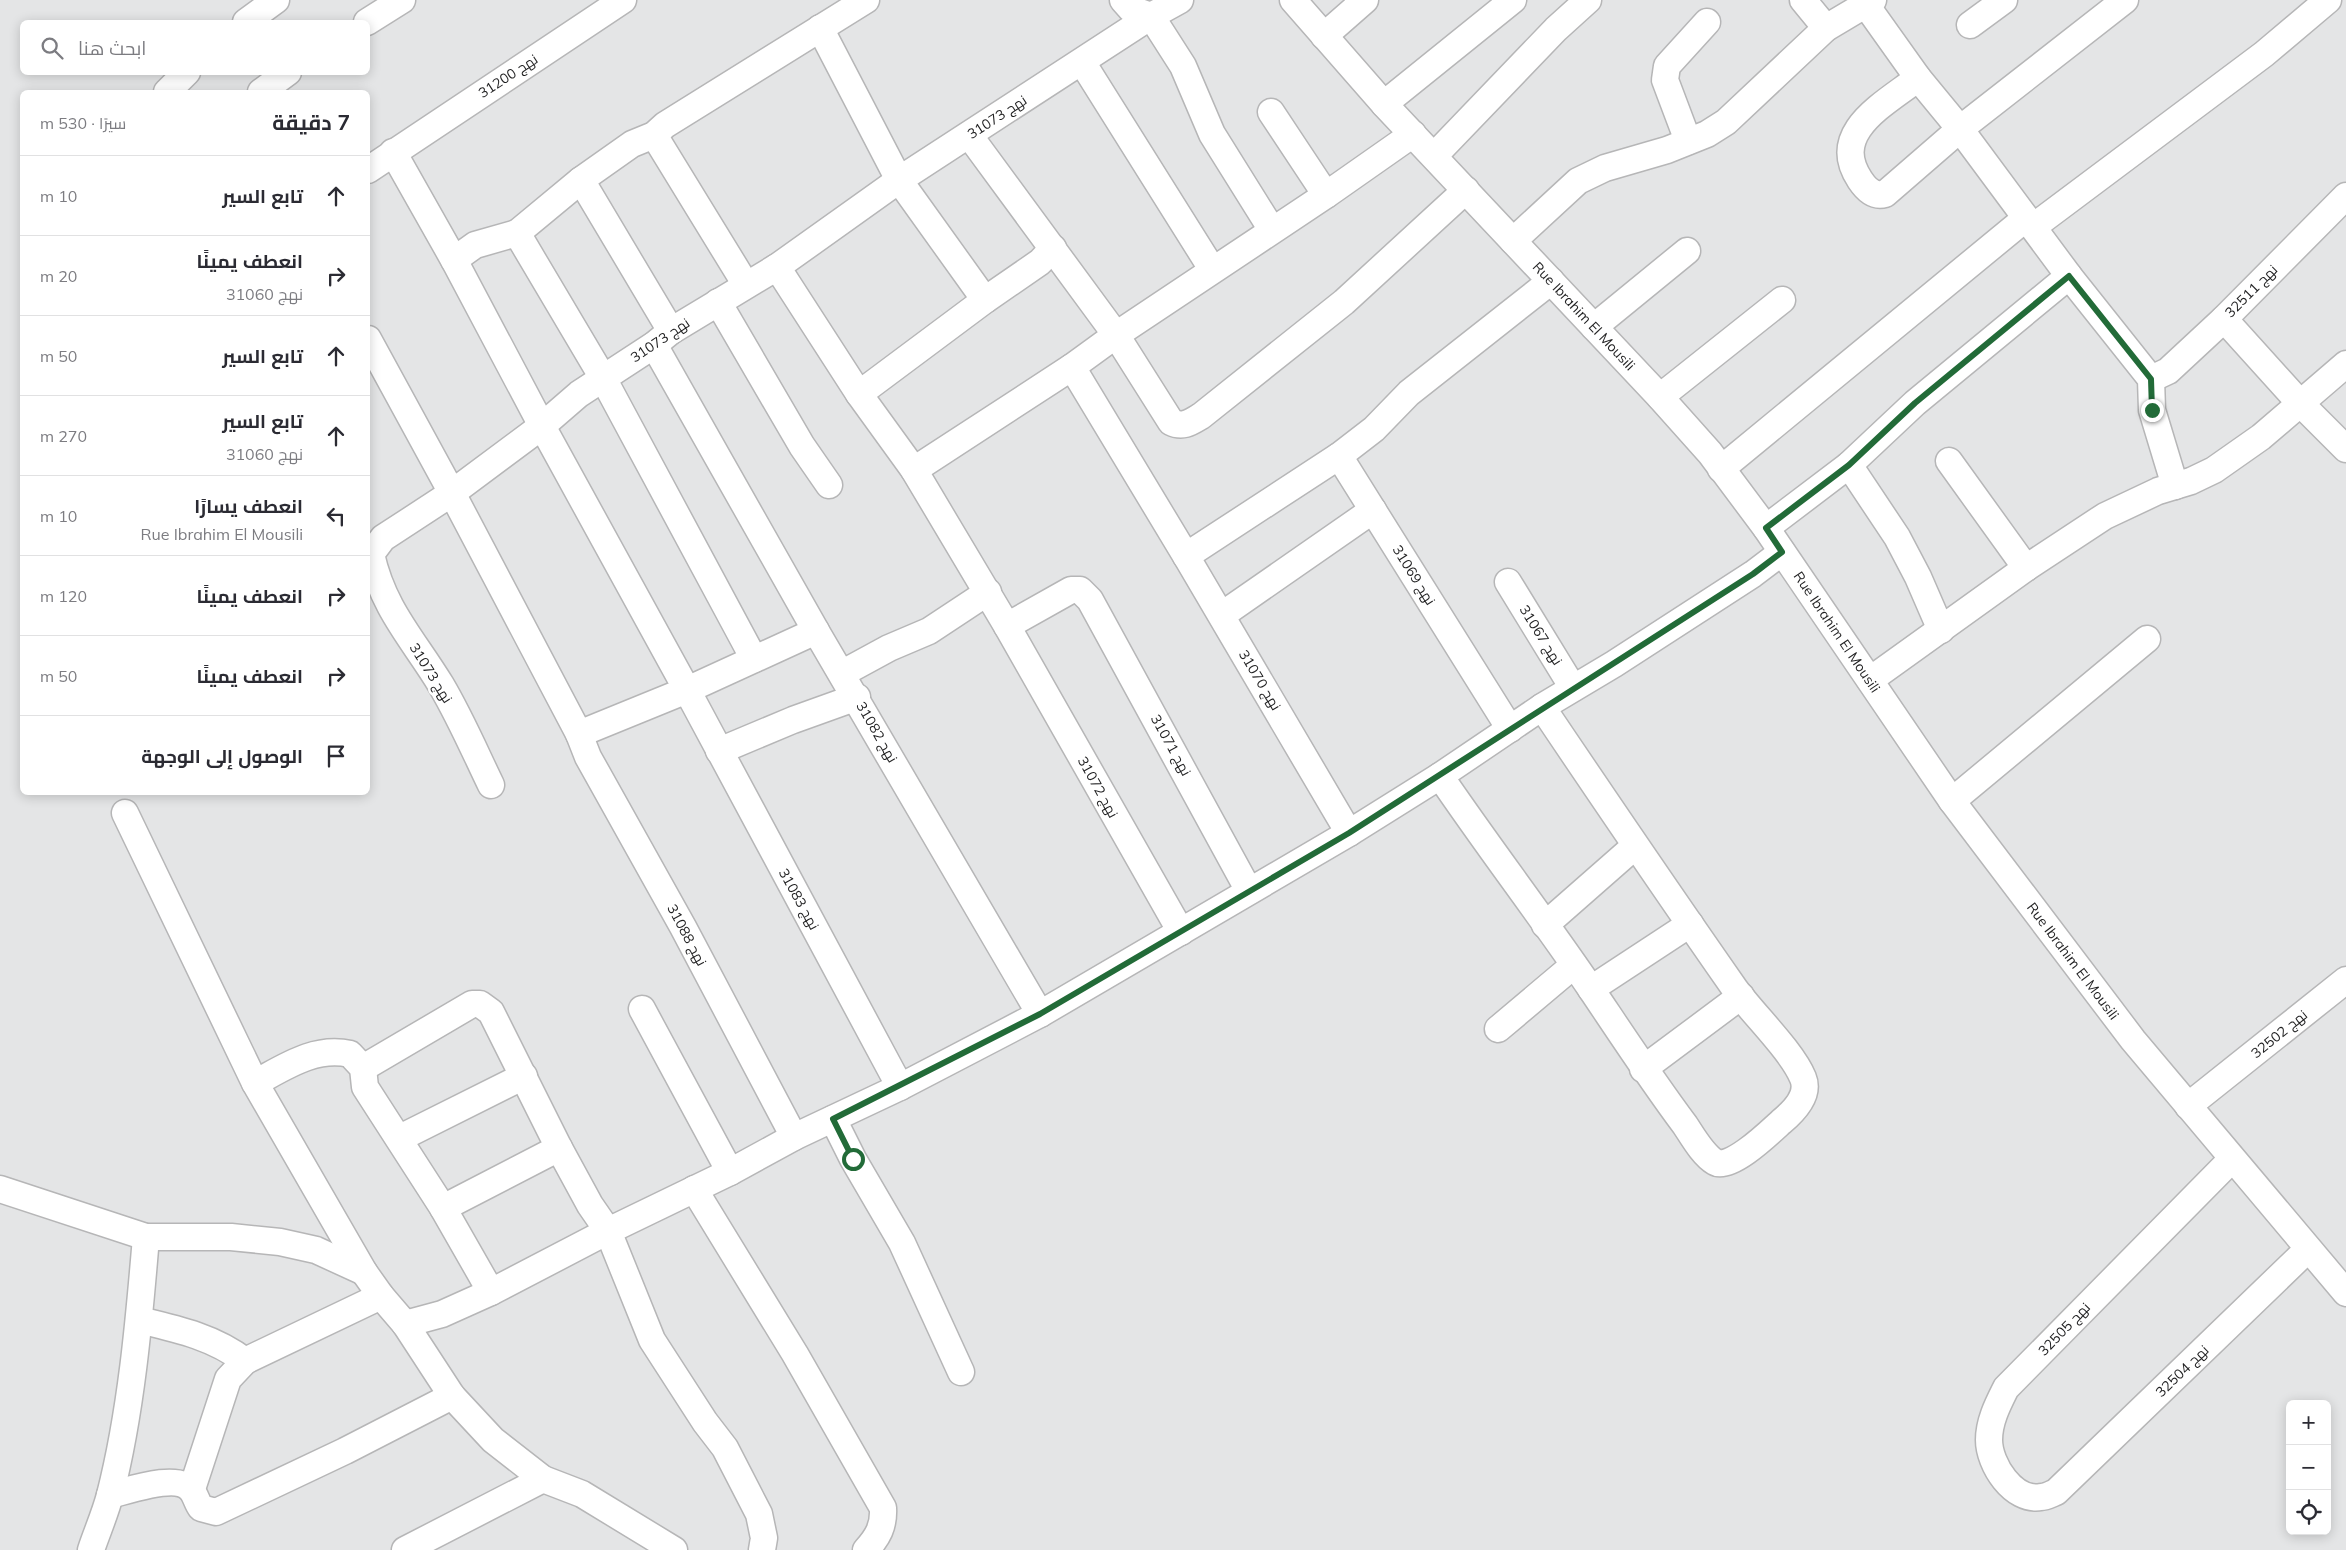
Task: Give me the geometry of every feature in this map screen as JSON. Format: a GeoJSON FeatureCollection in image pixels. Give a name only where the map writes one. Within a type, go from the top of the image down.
{"type":"FeatureCollection","features":[{"type":"Feature","properties":{"kind":"street"},"geometry":{"type":"LineString","coordinates":[[393,152],[454,260],[475,246],[517,233],[581,180],[632,144],[654,135],[665,125],[865,0]]}},
{"type":"Feature","properties":{"kind":"street"},"geometry":{"type":"LineString","coordinates":[[1123,0],[1131,9],[1151,16],[1183,66],[1212,134],[1272,230]]}},
{"type":"Feature","properties":{"kind":"street","name":"نهج 31073"},"geometry":{"type":"LineString","coordinates":[[370,552],[383,538],[452,493],[542,426],[578,394],[746,284],[777,267],[899,180],[1151,16],[1180,0]]}},
{"type":"Feature","properties":{"kind":"street","name":"Rue Ibrahim El Mousili"},"geometry":{"type":"LineString","coordinates":[[1293,0],[1384,104],[1660,396],[1721,469],[1766,528],[1952,801],[2133,1040],[2307,1250],[2346,1293]]}},
{"type":"Feature","properties":{"kind":"street"},"geometry":{"type":"LineString","coordinates":[[1324,36],[1365,0]]}},
{"type":"Feature","properties":{"kind":"street"},"geometry":{"type":"LineString","coordinates":[[1384,104],[1513,0]]}},
{"type":"Feature","properties":{"kind":"street"},"geometry":{"type":"LineString","coordinates":[[1434,156],[1550,34],[1588,0]]}},
{"type":"Feature","properties":{"kind":"street"},"geometry":{"type":"LineString","coordinates":[[1803,0],[1826,28]]}},
{"type":"Feature","properties":{"kind":"street"},"geometry":{"type":"LineString","coordinates":[[1970,25],[2004,0]]}},
{"type":"Feature","properties":{"kind":"street"},"geometry":{"type":"LineString","coordinates":[[1918,78],[1859,126],[1851,140],[1849,154],[1854,171],[1865,187],[1876,194],[1885,194],[1960,129],[2124,0]]}},
{"type":"Feature","properties":{"kind":"street"},"geometry":{"type":"LineString","coordinates":[[1721,469],[2030,222],[2264,54],[2328,0]]}},
{"type":"Feature","properties":{"kind":"street","name":"نهج 31200"},"geometry":{"type":"LineString","coordinates":[[370,169],[621,1]]}},
{"type":"Feature","properties":{"kind":"street"},"geometry":{"type":"LineString","coordinates":[[370,20],[398,3]]}},
{"type":"Feature","properties":{"kind":"street"},"geometry":{"type":"LineString","coordinates":[[1513,242],[1578,181],[1605,168],[1667,150],[1707,134],[1726,122],[1826,28],[1870,3],[1918,78],[1960,129],[2069,276],[2151,379],[2152,410],[2175,486]]}},
{"type":"Feature","properties":{"kind":"street"},"geometry":{"type":"LineString","coordinates":[[249,20],[272,7]]}},
{"type":"Feature","properties":{"kind":"street"},"geometry":{"type":"LineString","coordinates":[[1688,141],[1665,80],[1667,66],[1708,22]]}},
{"type":"Feature","properties":{"kind":"street"},"geometry":{"type":"LineString","coordinates":[[820,28],[899,180],[985,300]]}},
{"type":"Feature","properties":{"kind":"street"},"geometry":{"type":"LineString","coordinates":[[1082,62],[1212,269]]}},
{"type":"Feature","properties":{"kind":"street"},"geometry":{"type":"LineString","coordinates":[[169,90],[183,75]]}},
{"type":"Feature","properties":{"kind":"street"},"geometry":{"type":"LineString","coordinates":[[264,90],[284,75]]}},
{"type":"Feature","properties":{"kind":"street"},"geometry":{"type":"LineString","coordinates":[[1271,112],[1326,196]]}},
{"type":"Feature","properties":{"kind":"street"},"geometry":{"type":"LineString","coordinates":[[914,470],[1072,367],[1212,269],[1326,196],[1413,134]]}},
{"type":"Feature","properties":{"kind":"street"},"geometry":{"type":"LineString","coordinates":[[654,135],[746,284]]}},
{"type":"Feature","properties":{"kind":"street"},"geometry":{"type":"LineString","coordinates":[[969,135],[1116,335],[1166,417],[1178,425],[1186,425],[1201,416],[1344,302],[1466,190]]}},
{"type":"Feature","properties":{"kind":"street","name":"نهج 31082"},"geometry":{"type":"LineString","coordinates":[[581,180],[816,631],[843,673],[1040,1014]]}},
{"type":"Feature","properties":{"kind":"street","name":"نهج 32511"},"geometry":{"type":"LineString","coordinates":[[2151,379],[2168,371],[2224,319],[2346,196]]}},
{"type":"Feature","properties":{"kind":"street"},"geometry":{"type":"LineString","coordinates":[[517,233],[603,378],[754,659]]}},
{"type":"Feature","properties":{"kind":"street"},"geometry":{"type":"LineString","coordinates":[[860,394],[985,300],[1040,262],[1053,248]]}},
{"type":"Feature","properties":{"kind":"street"},"geometry":{"type":"LineString","coordinates":[[1594,327],[1687,251]]}},
{"type":"Feature","properties":{"kind":"street","name":"نهج 31083"},"geometry":{"type":"LineString","coordinates":[[454,260],[900,1087]]}},
{"type":"Feature","properties":{"kind":"street","name":"نهج 31072"},"geometry":{"type":"LineString","coordinates":[[777,267],[860,394],[914,470],[988,592],[1181,932]]}},
{"type":"Feature","properties":{"kind":"street"},"geometry":{"type":"LineString","coordinates":[[1766,528],[1849,465],[1915,403],[2069,276]]}},
{"type":"Feature","properties":{"kind":"street"},"geometry":{"type":"LineString","coordinates":[[1186,556],[1215,539],[1339,456],[1374,429],[1409,393],[1551,280]]}},
{"type":"Feature","properties":{"kind":"street"},"geometry":{"type":"LineString","coordinates":[[1660,396],[1782,300]]}},
{"type":"Feature","properties":{"kind":"street"},"geometry":{"type":"LineString","coordinates":[[718,302],[802,446],[829,485]]}},
{"type":"Feature","properties":{"kind":"street"},"geometry":{"type":"LineString","coordinates":[[2224,319],[2346,449]]}},
{"type":"Feature","properties":{"kind":"street","name":"نهج 31088"},"geometry":{"type":"LineString","coordinates":[[370,343],[452,493],[578,734],[588,758],[683,927],[794,1137]]}},
{"type":"Feature","properties":{"kind":"street"},"geometry":{"type":"LineString","coordinates":[[1870,680],[2026,568],[2105,516],[2158,491],[2214,470],[2261,437],[2346,364]]}},
{"type":"Feature","properties":{"kind":"street","name":"نهج 31070"},"geometry":{"type":"LineString","coordinates":[[1072,367],[1222,615],[1349,833]]}},
{"type":"Feature","properties":{"kind":"street","name":"نهج 31069"},"geometry":{"type":"LineString","coordinates":[[1339,456],[1510,729]]}},
{"type":"Feature","properties":{"kind":"street"},"geometry":{"type":"LineString","coordinates":[[1949,461],[2026,568]]}},
{"type":"Feature","properties":{"kind":"street"},"geometry":{"type":"LineString","coordinates":[[1849,465],[1898,537],[1941,630]]}},
{"type":"Feature","properties":{"kind":"street"},"geometry":{"type":"LineString","coordinates":[[1222,615],[1373,510]]}},
{"type":"Feature","properties":{"kind":"street"},"geometry":{"type":"LineString","coordinates":[[405,1324],[442,1314],[492,1292],[608,1231],[730,1172],[794,1137],[900,1087],[1040,1014],[1349,833],[1745,579],[1782,552]]}},
{"type":"Feature","properties":{"kind":"street","name":"نهج 31073"},"geometry":{"type":"LineString","coordinates":[[370,556],[377,580],[396,618],[441,686],[492,785]]}},
{"type":"Feature","properties":{"kind":"street","name":"نهج 31067"},"geometry":{"type":"LineString","coordinates":[[1508,582],[1574,688]]}},
{"type":"Feature","properties":{"kind":"street","name":"نهج 31071"},"geometry":{"type":"LineString","coordinates":[[1012,634],[1072,590],[1080,590],[1090,600],[1249,891]]}},
{"type":"Feature","properties":{"kind":"street"},"geometry":{"type":"LineString","coordinates":[[843,673],[929,631],[988,592]]}},
{"type":"Feature","properties":{"kind":"street"},"geometry":{"type":"LineString","coordinates":[[578,734],[693,701],[754,659],[816,631]]}},
{"type":"Feature","properties":{"kind":"street"},"geometry":{"type":"LineString","coordinates":[[1952,801],[2147,639]]}},
{"type":"Feature","properties":{"kind":"street"},"geometry":{"type":"LineString","coordinates":[[719,751],[793,720],[857,697]]}},
{"type":"Feature","properties":{"kind":"street"},"geometry":{"type":"LineString","coordinates":[[1440,776],[1591,989],[1643,1069],[1701,1148],[1715,1162],[1720,1164],[1736,1159],[1784,1120],[1802,1099],[1805,1088],[1803,1079],[1793,1061],[1741,996],[1635,846],[1542,708]]}},
{"type":"Feature","properties":{"kind":"street"},"geometry":{"type":"LineString","coordinates":[[125,813],[255,1083],[364,1272],[381,1296],[405,1324],[452,1396],[493,1440],[543,1479],[582,1494],[662,1547]]}},
{"type":"Feature","properties":{"kind":"street"},"geometry":{"type":"LineString","coordinates":[[1545,925],[1635,846]]}},
{"type":"Feature","properties":{"kind":"street"},"geometry":{"type":"LineString","coordinates":[[1591,989],[1690,924]]}},
{"type":"Feature","properties":{"kind":"street"},"geometry":{"type":"LineString","coordinates":[[1498,1029],[1574,966]]}},
{"type":"Feature","properties":{"kind":"street","name":"نهج 32502"},"geometry":{"type":"LineString","coordinates":[[2188,1106],[2346,980]]}},
{"type":"Feature","properties":{"kind":"street"},"geometry":{"type":"LineString","coordinates":[[1643,1069],[1741,996]]}},
{"type":"Feature","properties":{"kind":"street"},"geometry":{"type":"LineString","coordinates":[[363,1068],[472,1004],[480,1004],[492,1012],[559,1148],[590,1205],[608,1231],[652,1340],[705,1422],[725,1448],[759,1514],[764,1538],[762,1550]]}},
{"type":"Feature","properties":{"kind":"street"},"geometry":{"type":"LineString","coordinates":[[642,1009],[730,1172]]}},
{"type":"Feature","properties":{"kind":"street"},"geometry":{"type":"LineString","coordinates":[[255,1083],[294,1062],[322,1052],[350,1054],[363,1068],[365,1087],[400,1138],[492,1292]]}},
{"type":"Feature","properties":{"kind":"street"},"geometry":{"type":"LineString","coordinates":[[400,1138],[524,1076]]}},
{"type":"Feature","properties":{"kind":"street"},"geometry":{"type":"LineString","coordinates":[[833,1119],[853,1159],[902,1243],[961,1372]]}},
{"type":"Feature","properties":{"kind":"street"},"geometry":{"type":"LineString","coordinates":[[443,1208],[559,1148]]}},
{"type":"Feature","properties":{"kind":"street","name":"نهج 32505"},"geometry":{"type":"LineString","coordinates":[[2056,1492],[2040,1498],[2021,1493],[2005,1482],[1994,1462],[1989,1440],[1995,1408],[2006,1388],[2232,1159]]}},
{"type":"Feature","properties":{"kind":"street"},"geometry":{"type":"LineString","coordinates":[[0,1189],[146,1237],[231,1237],[280,1242],[316,1250],[364,1272]]}},
{"type":"Feature","properties":{"kind":"street"},"geometry":{"type":"LineString","coordinates":[[694,1189],[795,1354],[883,1508],[884,1524],[874,1542],[866,1550]]}},
{"type":"Feature","properties":{"kind":"street"},"geometry":{"type":"LineString","coordinates":[[91,1550],[110,1495],[127,1407],[139,1320],[146,1237]]}},
{"type":"Feature","properties":{"kind":"street","name":"نهج 32504"},"geometry":{"type":"LineString","coordinates":[[2056,1492],[2307,1250]]}},
{"type":"Feature","properties":{"kind":"street"},"geometry":{"type":"LineString","coordinates":[[192,1490],[228,1379],[246,1361],[381,1296]]}},
{"type":"Feature","properties":{"kind":"street"},"geometry":{"type":"LineString","coordinates":[[139,1320],[180,1329],[212,1341],[230,1349],[246,1361]]}},
{"type":"Feature","properties":{"kind":"street"},"geometry":{"type":"LineString","coordinates":[[110,1495],[165,1482],[181,1484],[192,1490],[201,1508],[216,1512],[344,1451],[452,1396]]}},
{"type":"Feature","properties":{"kind":"street"},"geometry":{"type":"LineString","coordinates":[[405,1550],[543,1479]]}},
{"type":"Feature","properties":{"kind":"route"},"geometry":{"type":"LineString","coordinates":[[853,1159],[833,1119],[900,1087],[1040,1014],[1349,833],[1753,574],[1782,552],[1766,528],[1849,465],[1915,403],[2069,276],[2151,379],[2152,410]]}}]}
